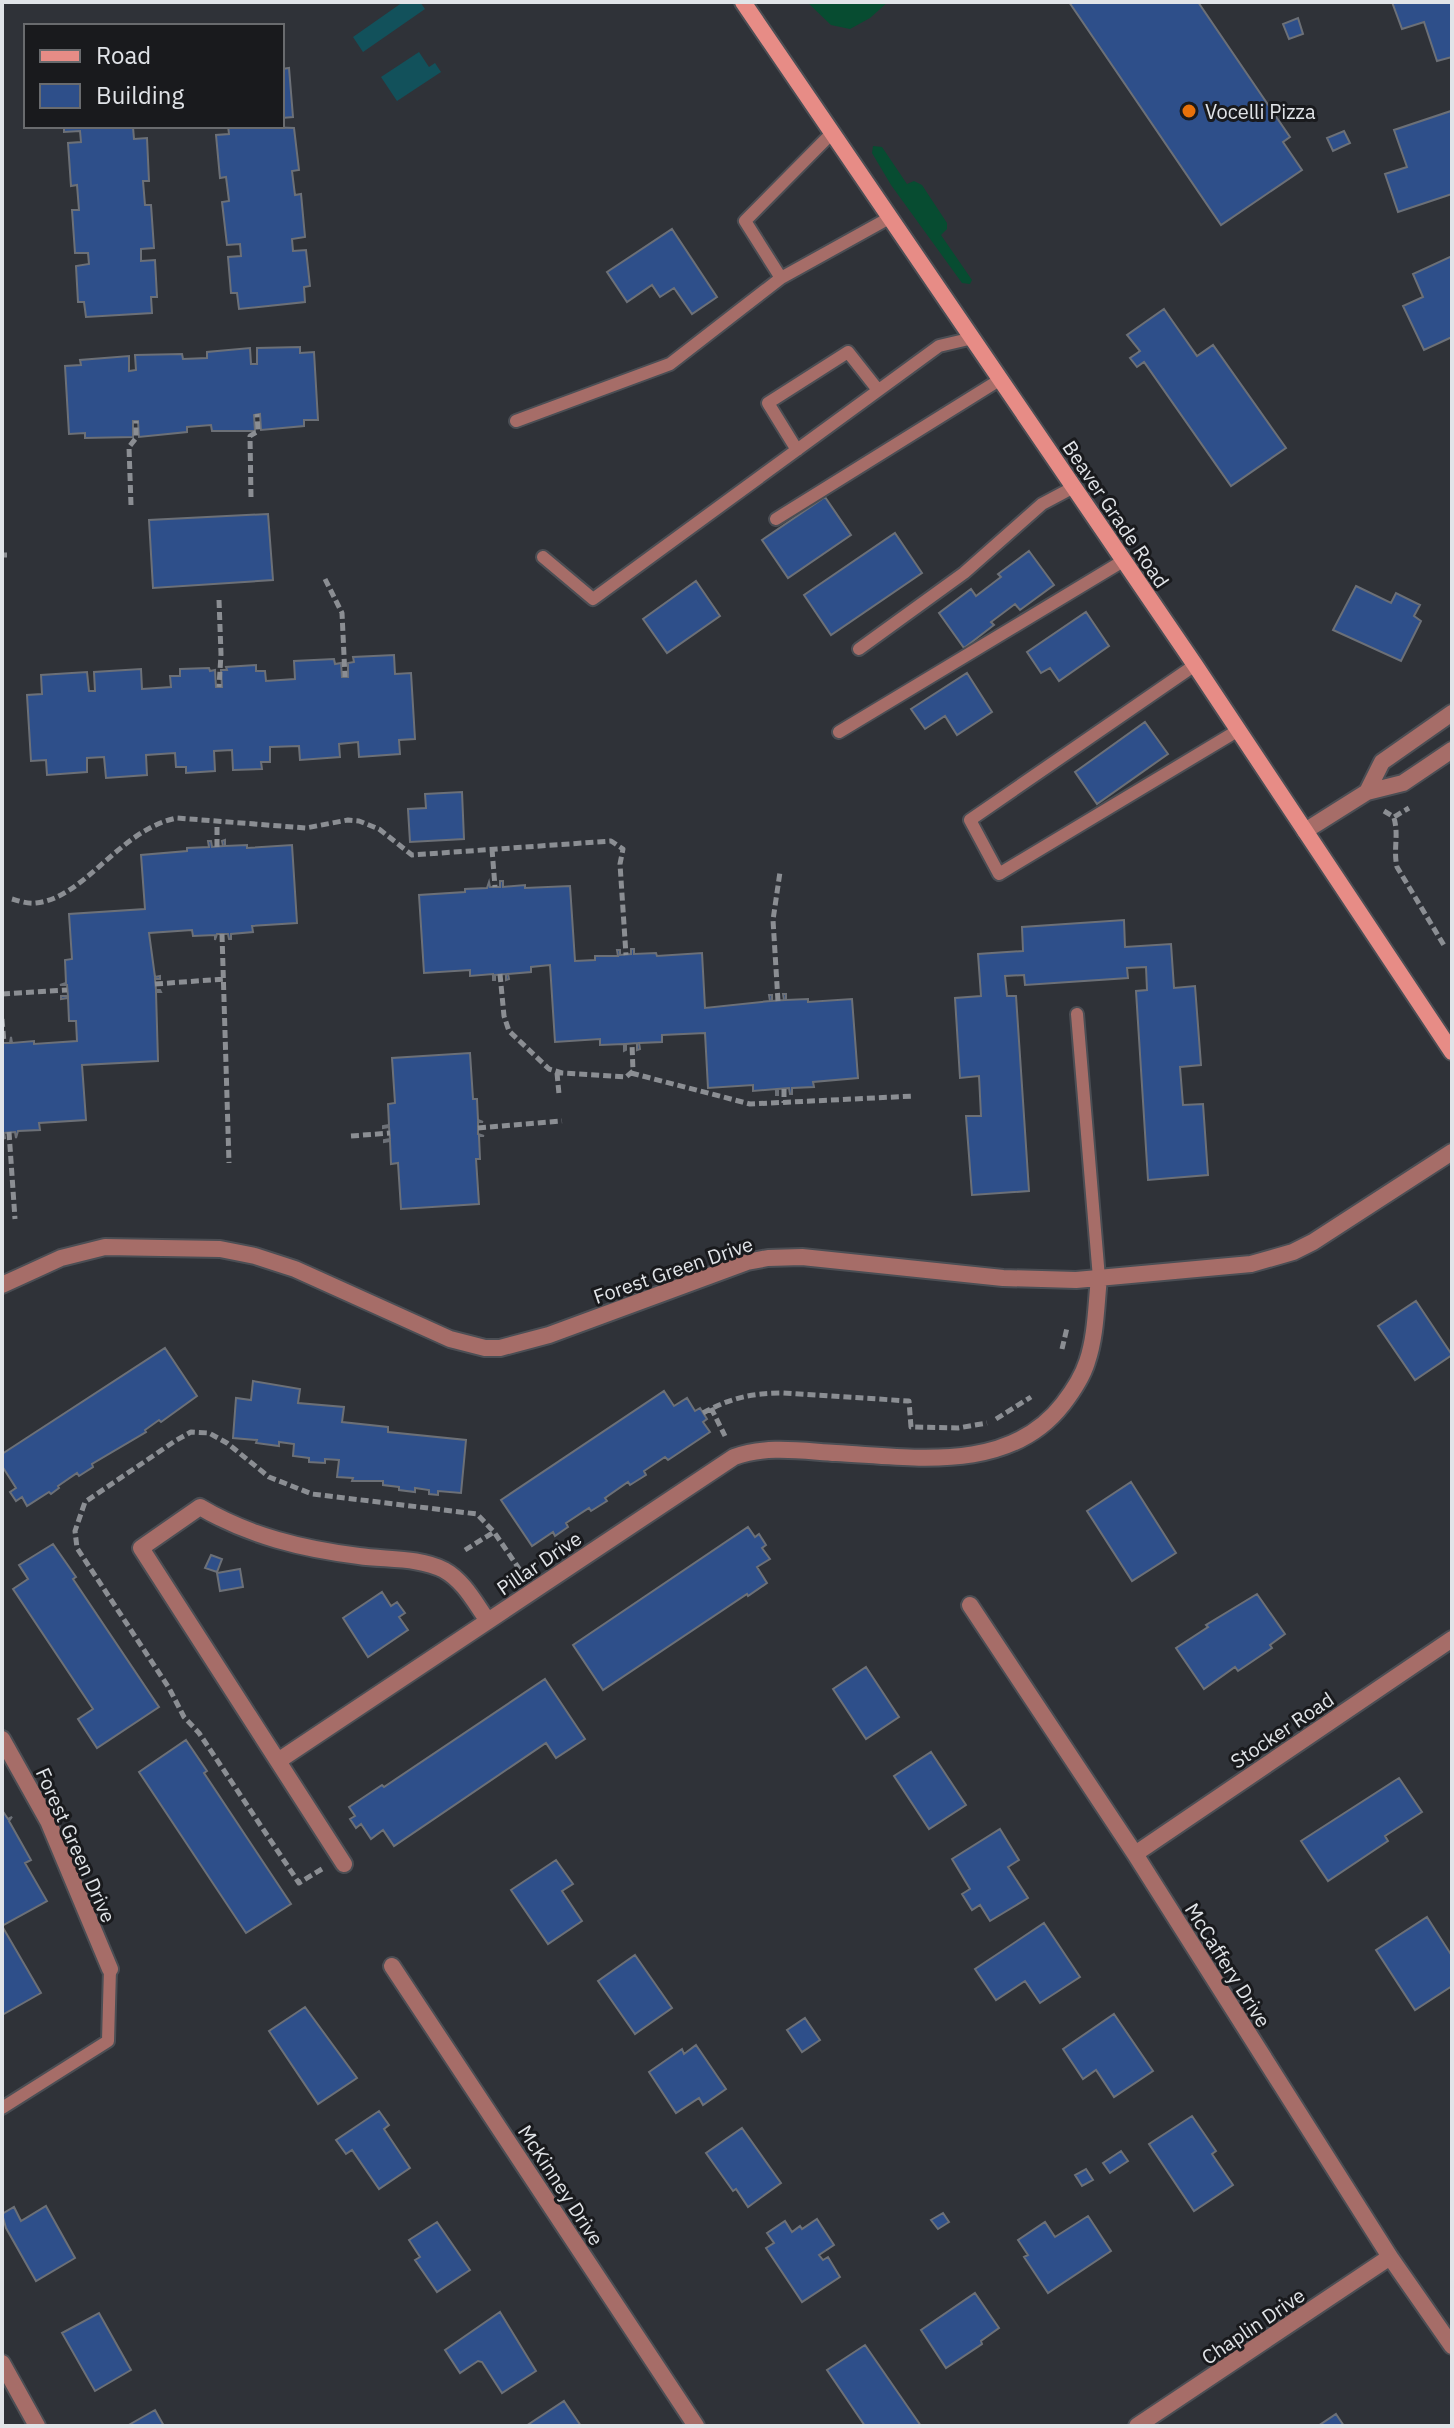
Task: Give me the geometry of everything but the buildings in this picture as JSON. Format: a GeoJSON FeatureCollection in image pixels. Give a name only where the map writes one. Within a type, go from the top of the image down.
{"type":"FeatureCollection","features":[{"type":"Feature","properties":{"kind":"main road","name":"Beaver Grade Road"},"geometry":{"type":"LineString","coordinates":[[743,2],[1195,665],[1452,1052]]}},
{"type":"Feature","properties":{"kind":"street"},"geometry":{"type":"LineString","coordinates":[[1367,792],[1382,762],[1452,713]]}},
{"type":"Feature","properties":{"kind":"street"},"geometry":{"type":"LineString","coordinates":[[1305,831],[1367,792],[1403,783],[1452,750]]}},
{"type":"Feature","properties":{"kind":"street","name":"Forest Green Drive"},"geometry":{"type":"LineString","coordinates":[[2,1285],[61,1258],[95,1249],[127,1246],[220,1249],[295,1269],[450,1339],[485,1348],[500,1348],[549,1335],[721,1270],[768,1258],[816,1258],[1026,1279],[1076,1280],[1221,1268],[1271,1259],[1313,1242],[1452,1152]]}},
{"type":"Feature","properties":{"kind":"street","name":"Pillar Drive"},"geometry":{"type":"LineString","coordinates":[[342,1861],[141,1548],[200,1507],[220,1519],[306,1549],[412,1561],[442,1569],[461,1584],[488,1621],[734,1457],[751,1451],[939,1458],[1001,1448],[1029,1436],[1055,1414],[1077,1386],[1088,1362],[1099,1278]]}},
{"type":"Feature","properties":{"kind":"street","name":"McCaffery Drive"},"geometry":{"type":"LineString","coordinates":[[970,1605],[1135,1854],[1390,2257],[1452,2346]]}},
{"type":"Feature","properties":{"kind":"street"},"geometry":{"type":"LineString","coordinates":[[278,1761],[488,1621]]}},
{"type":"Feature","properties":{"kind":"street","name":"Stocker Road"},"geometry":{"type":"LineString","coordinates":[[1135,1854],[1452,1639]]}},
{"type":"Feature","properties":{"kind":"street","name":"Forest Green Drive"},"geometry":{"type":"LineString","coordinates":[[2,1739],[48,1821],[110,1969]]}},
{"type":"Feature","properties":{"kind":"street","name":"McKinney Drive"},"geometry":{"type":"LineString","coordinates":[[392,1966],[696,2426]]}},
{"type":"Feature","properties":{"kind":"street","name":"Chaplin Drive"},"geometry":{"type":"LineString","coordinates":[[1137,2426],[1390,2257]]}},
{"type":"Feature","properties":{"kind":"street"},"geometry":{"type":"LineString","coordinates":[[2,2363],[37,2426]]}},
{"type":"Feature","properties":{"kind":"lane"},"geometry":{"type":"LineString","coordinates":[[781,278],[745,221],[833,132]]}},
{"type":"Feature","properties":{"kind":"lane"},"geometry":{"type":"LineString","coordinates":[[516,421],[670,364],[781,278],[891,217]]}},
{"type":"Feature","properties":{"kind":"lane"},"geometry":{"type":"LineString","coordinates":[[543,557],[593,599],[939,346],[973,338]]}},
{"type":"Feature","properties":{"kind":"lane"},"geometry":{"type":"LineString","coordinates":[[797,450],[768,403],[848,352],[878,390]]}},
{"type":"Feature","properties":{"kind":"lane"},"geometry":{"type":"LineString","coordinates":[[776,519],[1001,379]]}},
{"type":"Feature","properties":{"kind":"lane"},"geometry":{"type":"LineString","coordinates":[[859,649],[964,573],[1042,504],[1074,487]]}},
{"type":"Feature","properties":{"kind":"lane"},"geometry":{"type":"LineString","coordinates":[[839,732],[1123,561]]}},
{"type":"Feature","properties":{"kind":"lane"},"geometry":{"type":"LineString","coordinates":[[1195,665],[970,820],[999,874],[1237,731]]}},
{"type":"Feature","properties":{"kind":"lane"},"geometry":{"type":"LineString","coordinates":[[1077,1014],[1099,1278]]}},
{"type":"Feature","properties":{"kind":"lane"},"geometry":{"type":"LineString","coordinates":[[2,2108],[108,2041],[110,1969]]}},
{"type":"Feature","properties":{"kind":"path"},"geometry":{"type":"LineString","coordinates":[[251,497],[250,436],[258,431],[257,414]]}},
{"type":"Feature","properties":{"kind":"path"},"geometry":{"type":"LineString","coordinates":[[131,505],[129,447],[136,438],[136,421]]}},
{"type":"Feature","properties":{"kind":"path"},"geometry":{"type":"LineString","coordinates":[[325,579],[342,613],[345,677]]}},
{"type":"Feature","properties":{"kind":"path"},"geometry":{"type":"LineString","coordinates":[[219,600],[219,687]]}},
{"type":"Feature","properties":{"kind":"path"},"geometry":{"type":"LineString","coordinates":[[1394,817],[1398,832],[1397,867],[1445,947]]}},
{"type":"Feature","properties":{"kind":"path"},"geometry":{"type":"LineString","coordinates":[[12,899],[33,903],[53,898],[80,882],[127,841],[177,818],[306,828],[359,821],[379,829],[412,855],[611,841],[623,849],[620,864],[626,955]]}},
{"type":"Feature","properties":{"kind":"path"},"geometry":{"type":"LineString","coordinates":[[217,821],[217,847]]}},
{"type":"Feature","properties":{"kind":"path"},"geometry":{"type":"LineString","coordinates":[[492,849],[495,887]]}},
{"type":"Feature","properties":{"kind":"path"},"geometry":{"type":"LineString","coordinates":[[778,1001],[773,920],[780,872]]}},
{"type":"Feature","properties":{"kind":"path"},"geometry":{"type":"LineString","coordinates":[[222,934],[229,1163]]}},
{"type":"Feature","properties":{"kind":"path"},"geometry":{"type":"LineString","coordinates":[[500,974],[504,1016],[509,1031],[541,1063],[557,1073],[623,1077],[631,1073],[739,1103],[914,1096]]}},
{"type":"Feature","properties":{"kind":"path"},"geometry":{"type":"LineString","coordinates":[[155,984],[225,979]]}},
{"type":"Feature","properties":{"kind":"path"},"geometry":{"type":"LineString","coordinates":[[2,994],[67,990]]}},
{"type":"Feature","properties":{"kind":"path"},"geometry":{"type":"LineString","coordinates":[[2,1019],[4,1043]]}},
{"type":"Feature","properties":{"kind":"path"},"geometry":{"type":"LineString","coordinates":[[631,1073],[632,1044]]}},
{"type":"Feature","properties":{"kind":"path"},"geometry":{"type":"LineString","coordinates":[[557,1073],[559,1094]]}},
{"type":"Feature","properties":{"kind":"path"},"geometry":{"type":"LineString","coordinates":[[784,1089],[784,1103]]}},
{"type":"Feature","properties":{"kind":"path"},"geometry":{"type":"LineString","coordinates":[[478,1128],[562,1121]]}},
{"type":"Feature","properties":{"kind":"path"},"geometry":{"type":"LineString","coordinates":[[9,1132],[15,1219]]}},
{"type":"Feature","properties":{"kind":"path"},"geometry":{"type":"LineString","coordinates":[[351,1136],[390,1133]]}},
{"type":"Feature","properties":{"kind":"path"},"geometry":{"type":"LineString","coordinates":[[1059,1362],[1076,1280]]}},
{"type":"Feature","properties":{"kind":"path"},"geometry":{"type":"LineString","coordinates":[[703,1413],[733,1398],[783,1393],[909,1401],[911,1427],[958,1428],[1001,1417],[1035,1394]]}},
{"type":"Feature","properties":{"kind":"path"},"geometry":{"type":"LineString","coordinates":[[342,1861],[299,1883],[199,1733],[184,1717],[169,1688],[77,1548],[75,1531],[85,1502],[191,1432],[199,1431],[218,1437],[269,1477],[297,1490],[348,1500],[469,1511],[482,1517],[534,1591]]}},
{"type":"Feature","properties":{"kind":"path"},"geometry":{"type":"LineString","coordinates":[[465,1550],[494,1532]]}},
{"type":"Feature","properties":{"kind":"green space"},"geometry":{"type":"Polygon","coordinates":[[[807,2],[888,2],[870,18],[850,29],[831,25],[807,2]]]}},
{"type":"Feature","properties":{"kind":"green space"},"geometry":{"type":"Polygon","coordinates":[[[873,146],[882,147],[907,184],[914,181],[922,185],[947,223],[947,229],[941,235],[972,280],[970,284],[962,283],[891,185],[872,153],[873,146]]]}},
{"type":"Feature","properties":{"kind":"water"},"geometry":{"type":"Polygon","coordinates":[[[403,2],[420,2],[425,9],[363,52],[353,37],[403,2]]]}},
{"type":"Feature","properties":{"kind":"water"},"geometry":{"type":"Polygon","coordinates":[[[419,52],[429,67],[435,63],[441,72],[397,101],[381,77],[419,52]]]}},
{"type":"Feature","properties":{"kind":"place","name":"Vocelli Pizza"},"geometry":{"type":"Point","coordinates":[1189,111]}}]}
